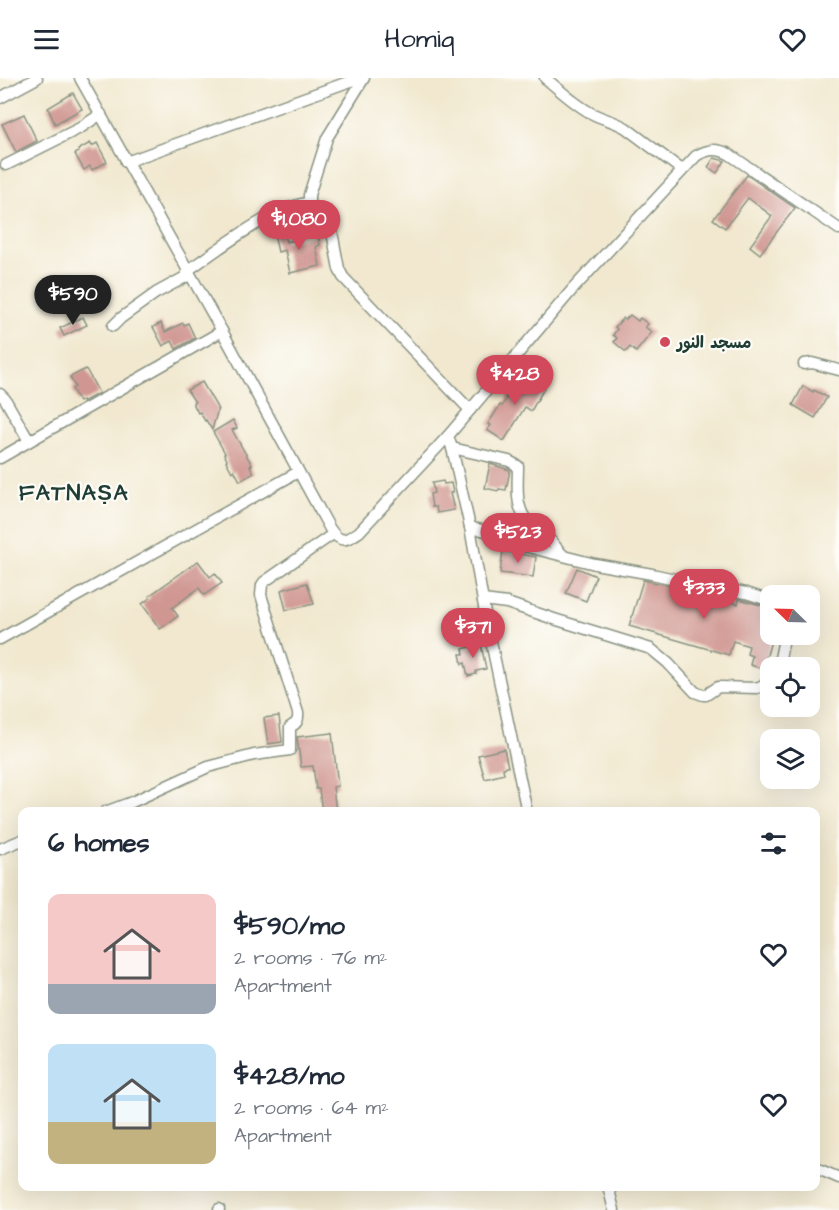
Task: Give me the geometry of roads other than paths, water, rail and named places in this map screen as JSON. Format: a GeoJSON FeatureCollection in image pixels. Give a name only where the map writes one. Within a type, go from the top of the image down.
{"type":"FeatureCollection","features":[{"type":"Feature","properties":{"kind":"street"},"geometry":{"type":"LineString","coordinates":[[0,98],[37,78]]}},
{"type":"Feature","properties":{"kind":"street"},"geometry":{"type":"LineString","coordinates":[[80,78],[333,534],[337,538],[346,540],[359,532],[448,436],[572,290],[696,156],[705,151],[721,150],[729,154],[839,229]]}},
{"type":"Feature","properties":{"kind":"street"},"geometry":{"type":"LineString","coordinates":[[126,162],[359,78]]}},
{"type":"Feature","properties":{"kind":"street"},"geometry":{"type":"LineString","coordinates":[[364,78],[327,138],[312,182],[309,195],[310,211],[330,228],[339,269],[343,277],[470,410]]}},
{"type":"Feature","properties":{"kind":"street"},"geometry":{"type":"LineString","coordinates":[[545,78],[581,107],[620,124],[682,170]]}},
{"type":"Feature","properties":{"kind":"street"},"geometry":{"type":"LineString","coordinates":[[6,165],[80,128],[101,114]]}},
{"type":"Feature","properties":{"kind":"street"},"geometry":{"type":"LineString","coordinates":[[113,326],[156,293],[265,220],[291,206],[309,203]]}},
{"type":"Feature","properties":{"kind":"street"},"geometry":{"type":"LineString","coordinates":[[0,458],[222,331]]}},
{"type":"Feature","properties":{"kind":"street"},"geometry":{"type":"LineString","coordinates":[[804,364],[812,363],[839,370]]}},
{"type":"Feature","properties":{"kind":"street"},"geometry":{"type":"LineString","coordinates":[[0,394],[29,441]]}},
{"type":"Feature","properties":{"kind":"street"},"geometry":{"type":"LineString","coordinates":[[448,436],[470,527],[526,807]]}},
{"type":"Feature","properties":{"kind":"street"},"geometry":{"type":"LineString","coordinates":[[452,448],[510,461],[518,466],[517,482],[523,517],[550,540],[562,555]]}},
{"type":"Feature","properties":{"kind":"street"},"geometry":{"type":"LineString","coordinates":[[0,639],[298,472]]}},
{"type":"Feature","properties":{"kind":"street"},"geometry":{"type":"LineString","coordinates":[[470,527],[486,531],[512,543],[596,564],[760,597]]}},
{"type":"Feature","properties":{"kind":"street"},"geometry":{"type":"LineString","coordinates":[[118,807],[208,767],[254,755],[290,750],[290,727],[296,724],[299,717],[261,595],[262,585],[333,534]]}},
{"type":"Feature","properties":{"kind":"street"},"geometry":{"type":"LineString","coordinates":[[483,600],[507,603],[651,649],[668,663],[695,692],[703,695],[718,687],[760,686]]}},
{"type":"Feature","properties":{"kind":"street"},"geometry":{"type":"LineString","coordinates":[[0,849],[18,842]]}},
{"type":"Feature","properties":{"kind":"street"},"geometry":{"type":"LineString","coordinates":[[820,1170],[839,1178]]}},
{"type":"Feature","properties":{"kind":"street"},"geometry":{"type":"LineString","coordinates":[[609,1191],[614,1210]]}},
{"type":"Feature","properties":{"kind":"place","name":"مسجد النور"},"geometry":{"type":"Point","coordinates":[665,342]}},
{"type":"Feature","properties":{"kind":"district","name":"FATNAṢA"},"geometry":{"type":"Point","coordinates":[74,492]}}]}
